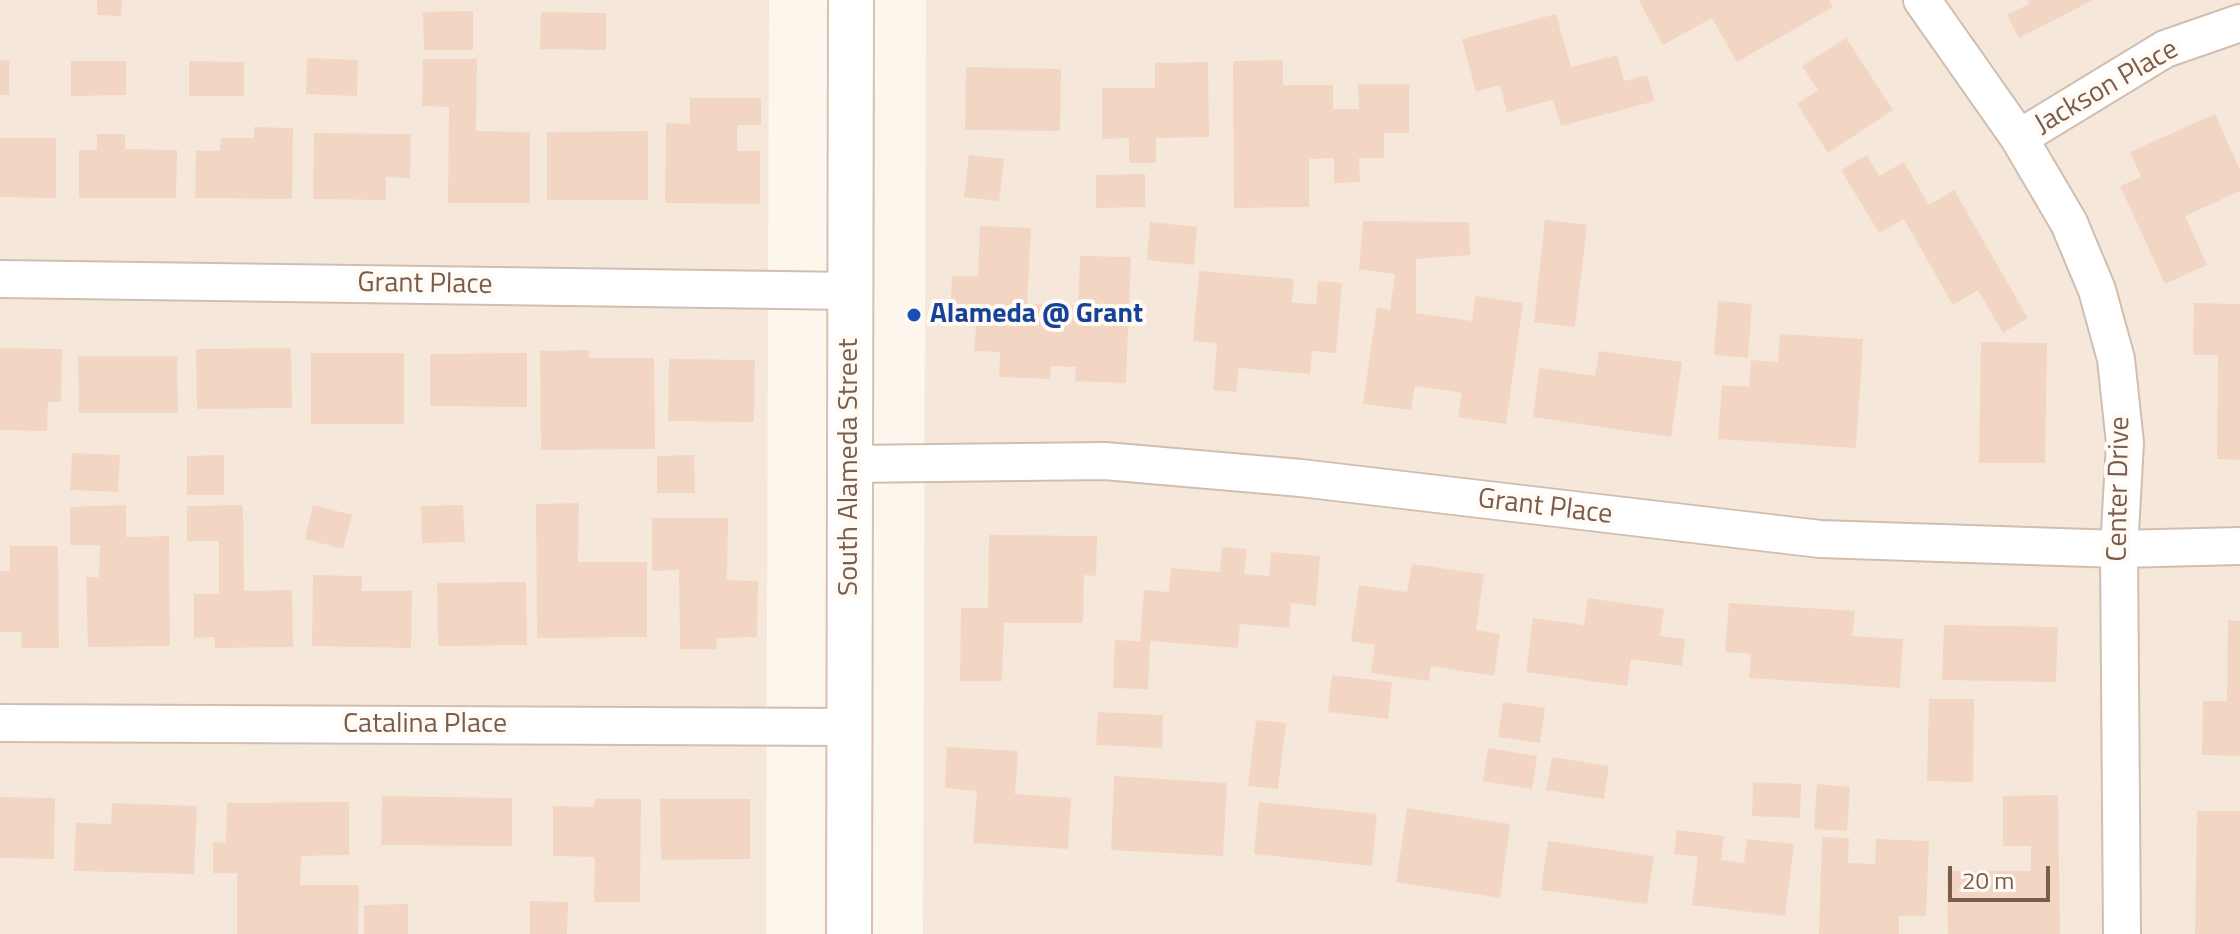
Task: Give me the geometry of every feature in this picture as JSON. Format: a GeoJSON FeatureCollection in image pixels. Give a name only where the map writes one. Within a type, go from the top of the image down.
{"type":"FeatureCollection","features":[{"type":"Feature","properties":{"kind":"main road","name":"South Alameda Street"},"geometry":{"type":"LineString","coordinates":[[849,934],[851,0]]}},
{"type":"Feature","properties":{"kind":"street","name":"Center Drive"},"geometry":{"type":"LineString","coordinates":[[1922,0],[2019,138],[2069,223],[2097,290],[2116,359],[2125,443],[2119,549],[2122,934]]}},
{"type":"Feature","properties":{"kind":"street","name":"Jackson Place"},"geometry":{"type":"LineString","coordinates":[[2019,138],[2165,49],[2240,23]]}},
{"type":"Feature","properties":{"kind":"street","name":"Grant Place"},"geometry":{"type":"LineString","coordinates":[[0,279],[851,291]]}},
{"type":"Feature","properties":{"kind":"street","name":"Grant Place"},"geometry":{"type":"LineString","coordinates":[[850,464],[1105,461],[1301,478],[1820,539],[2119,549],[2240,546]]}},
{"type":"Feature","properties":{"kind":"street","name":"Catalina Place"},"geometry":{"type":"LineString","coordinates":[[0,723],[849,727]]}},
{"type":"Feature","properties":{"kind":"shaded area"},"geometry":{"type":"Polygon","coordinates":[[[0,0],[769,0],[766,934],[0,934],[0,0]]]}},
{"type":"Feature","properties":{"kind":"shaded area"},"geometry":{"type":"Polygon","coordinates":[[[926,0],[2240,0],[2240,934],[923,934],[926,0]]]}},
{"type":"Feature","properties":{"kind":"building"},"geometry":{"type":"Polygon","coordinates":[[[97,0],[122,0],[121,16],[97,15],[97,0]]]}},
{"type":"Feature","properties":{"kind":"building"},"geometry":{"type":"Polygon","coordinates":[[[1641,0],[1829,0],[1833,7],[1737,62],[1712,18],[1663,45],[1641,0]]]}},
{"type":"Feature","properties":{"kind":"building"},"geometry":{"type":"Polygon","coordinates":[[[2027,0],[2093,0],[2019,38],[2007,15],[2029,4],[2027,0]]]}},
{"type":"Feature","properties":{"kind":"building"},"geometry":{"type":"Polygon","coordinates":[[[473,11],[473,50],[424,50],[423,12],[473,11]]]}},
{"type":"Feature","properties":{"kind":"building"},"geometry":{"type":"Polygon","coordinates":[[[541,12],[606,13],[606,50],[540,49],[541,12]]]}},
{"type":"Feature","properties":{"kind":"building"},"geometry":{"type":"Polygon","coordinates":[[[1556,14],[1571,67],[1617,55],[1624,81],[1647,75],[1655,101],[1561,126],[1553,100],[1507,112],[1500,85],[1476,92],[1462,39],[1556,14]]]}},
{"type":"Feature","properties":{"kind":"building"},"geometry":{"type":"Polygon","coordinates":[[[1846,38],[1893,110],[1828,153],[1797,104],[1818,90],[1802,66],[1846,38]]]}},
{"type":"Feature","properties":{"kind":"building"},"geometry":{"type":"Polygon","coordinates":[[[307,58],[358,60],[357,96],[306,94],[307,58]]]}},
{"type":"Feature","properties":{"kind":"building"},"geometry":{"type":"Polygon","coordinates":[[[423,59],[477,59],[476,131],[530,132],[530,203],[448,203],[449,107],[422,106],[423,59]]]}},
{"type":"Feature","properties":{"kind":"building"},"geometry":{"type":"Polygon","coordinates":[[[0,60],[9,60],[9,95],[0,95],[0,60]]]}},
{"type":"Feature","properties":{"kind":"building"},"geometry":{"type":"Polygon","coordinates":[[[1283,60],[1283,85],[1333,85],[1333,109],[1359,109],[1358,84],[1409,84],[1409,133],[1384,133],[1384,158],[1359,158],[1360,182],[1334,183],[1334,158],[1309,159],[1309,207],[1234,208],[1233,61],[1283,60]]]}},
{"type":"Feature","properties":{"kind":"building"},"geometry":{"type":"Polygon","coordinates":[[[71,61],[126,61],[126,95],[71,96],[71,61]]]}},
{"type":"Feature","properties":{"kind":"building"},"geometry":{"type":"Polygon","coordinates":[[[189,61],[244,62],[244,96],[189,96],[189,61]]]}},
{"type":"Feature","properties":{"kind":"building"},"geometry":{"type":"Polygon","coordinates":[[[1208,62],[1209,137],[1156,138],[1156,163],[1129,163],[1129,138],[1102,139],[1102,88],[1155,88],[1155,63],[1208,62]]]}},
{"type":"Feature","properties":{"kind":"building"},"geometry":{"type":"Polygon","coordinates":[[[966,67],[1061,69],[1060,131],[965,130],[966,67]]]}},
{"type":"Feature","properties":{"kind":"building"},"geometry":{"type":"Polygon","coordinates":[[[690,98],[761,98],[761,125],[737,125],[737,151],[760,151],[760,204],[665,203],[666,123],[690,124],[690,98]]]}},
{"type":"Feature","properties":{"kind":"building"},"geometry":{"type":"Polygon","coordinates":[[[2215,114],[2240,170],[2240,191],[2185,216],[2207,265],[2165,284],[2120,186],[2141,177],[2130,152],[2215,114]]]}},
{"type":"Feature","properties":{"kind":"building"},"geometry":{"type":"Polygon","coordinates":[[[254,127],[293,128],[292,199],[195,198],[196,151],[220,151],[221,138],[254,138],[254,127]]]}},
{"type":"Feature","properties":{"kind":"building"},"geometry":{"type":"Polygon","coordinates":[[[648,131],[648,200],[547,200],[547,132],[648,131]]]}},
{"type":"Feature","properties":{"kind":"building"},"geometry":{"type":"Polygon","coordinates":[[[314,133],[411,134],[410,178],[386,177],[386,200],[313,199],[314,133]]]}},
{"type":"Feature","properties":{"kind":"building"},"geometry":{"type":"Polygon","coordinates":[[[97,134],[125,134],[125,149],[177,150],[176,198],[79,198],[79,150],[97,150],[97,134]]]}},
{"type":"Feature","properties":{"kind":"building"},"geometry":{"type":"Polygon","coordinates":[[[0,138],[56,138],[56,198],[0,197],[0,138]]]}},
{"type":"Feature","properties":{"kind":"building"},"geometry":{"type":"Polygon","coordinates":[[[969,155],[1004,159],[999,201],[964,197],[969,155]]]}},
{"type":"Feature","properties":{"kind":"building"},"geometry":{"type":"Polygon","coordinates":[[[1867,155],[1879,176],[1904,162],[1929,205],[1954,190],[2028,318],[2003,333],[1978,290],[1953,305],[1904,219],[1879,233],[1841,170],[1867,155]]]}},
{"type":"Feature","properties":{"kind":"building"},"geometry":{"type":"Polygon","coordinates":[[[1145,174],[1145,207],[1096,208],[1096,175],[1145,174]]]}},
{"type":"Feature","properties":{"kind":"building"},"geometry":{"type":"Polygon","coordinates":[[[1545,220],[1587,225],[1575,327],[1534,322],[1545,220]]]}},
{"type":"Feature","properties":{"kind":"building"},"geometry":{"type":"Polygon","coordinates":[[[1363,221],[1469,222],[1470,255],[1416,259],[1416,313],[1472,321],[1475,296],[1523,303],[1506,424],[1458,417],[1462,393],[1415,386],[1411,410],[1363,404],[1377,307],[1390,310],[1395,274],[1359,269],[1363,221]]]}},
{"type":"Feature","properties":{"kind":"building"},"geometry":{"type":"Polygon","coordinates":[[[1150,222],[1197,227],[1194,265],[1147,260],[1150,222]]]}},
{"type":"Feature","properties":{"kind":"building"},"geometry":{"type":"Polygon","coordinates":[[[980,226],[1031,228],[1027,304],[1078,305],[1080,256],[1131,257],[1126,383],[1075,381],[1076,367],[1051,366],[1050,379],[999,377],[1000,352],[974,351],[976,326],[950,326],[952,276],[978,276],[980,226]]]}},
{"type":"Feature","properties":{"kind":"building"},"geometry":{"type":"Polygon","coordinates":[[[1199,271],[1294,279],[1292,303],[1316,304],[1318,281],[1342,283],[1336,353],[1312,351],[1310,374],[1239,368],[1236,392],[1213,390],[1217,343],[1193,341],[1199,271]]]}},
{"type":"Feature","properties":{"kind":"building"},"geometry":{"type":"Polygon","coordinates":[[[1718,301],[1752,304],[1748,358],[1714,355],[1718,301]]]}},
{"type":"Feature","properties":{"kind":"building"},"geometry":{"type":"Polygon","coordinates":[[[2194,303],[2240,304],[2240,460],[2217,459],[2218,355],[2193,355],[2194,303]]]}},
{"type":"Feature","properties":{"kind":"building"},"geometry":{"type":"Polygon","coordinates":[[[1780,334],[1863,339],[1856,448],[1718,439],[1722,385],[1749,387],[1751,360],[1778,362],[1780,334]]]}},
{"type":"Feature","properties":{"kind":"building"},"geometry":{"type":"Polygon","coordinates":[[[1981,342],[2047,343],[2045,463],[1979,463],[1981,342]]]}},
{"type":"Feature","properties":{"kind":"building"},"geometry":{"type":"Polygon","coordinates":[[[0,348],[62,349],[61,402],[48,402],[47,431],[0,430],[0,348]]]}},
{"type":"Feature","properties":{"kind":"building"},"geometry":{"type":"Polygon","coordinates":[[[291,348],[292,408],[197,409],[196,349],[291,348]]]}},
{"type":"Feature","properties":{"kind":"building"},"geometry":{"type":"Polygon","coordinates":[[[589,350],[589,358],[654,358],[655,449],[541,450],[540,351],[589,350]]]}},
{"type":"Feature","properties":{"kind":"building"},"geometry":{"type":"Polygon","coordinates":[[[1599,351],[1682,362],[1671,437],[1533,417],[1539,368],[1595,376],[1599,351]]]}},
{"type":"Feature","properties":{"kind":"building"},"geometry":{"type":"Polygon","coordinates":[[[311,353],[404,353],[404,424],[311,424],[311,353]]]}},
{"type":"Feature","properties":{"kind":"building"},"geometry":{"type":"Polygon","coordinates":[[[527,353],[527,407],[430,406],[430,354],[527,353]]]}},
{"type":"Feature","properties":{"kind":"building"},"geometry":{"type":"Polygon","coordinates":[[[78,356],[177,356],[178,413],[79,413],[78,356]]]}},
{"type":"Feature","properties":{"kind":"building"},"geometry":{"type":"Polygon","coordinates":[[[669,359],[755,360],[754,422],[668,421],[669,359]]]}},
{"type":"Feature","properties":{"kind":"building"},"geometry":{"type":"Polygon","coordinates":[[[72,453],[120,455],[118,492],[70,490],[72,453]]]}},
{"type":"Feature","properties":{"kind":"building"},"geometry":{"type":"Polygon","coordinates":[[[224,455],[224,495],[187,495],[187,456],[224,455]]]}},
{"type":"Feature","properties":{"kind":"building"},"geometry":{"type":"Polygon","coordinates":[[[694,455],[695,493],[657,493],[657,456],[694,455]]]}},
{"type":"Feature","properties":{"kind":"building"},"geometry":{"type":"Polygon","coordinates":[[[579,503],[578,562],[647,562],[647,637],[537,638],[536,504],[579,503]]]}},
{"type":"Feature","properties":{"kind":"building"},"geometry":{"type":"Polygon","coordinates":[[[126,505],[126,537],[169,536],[170,646],[88,647],[86,577],[99,577],[100,545],[70,545],[70,507],[126,505]]]}},
{"type":"Feature","properties":{"kind":"building"},"geometry":{"type":"Polygon","coordinates":[[[243,505],[244,591],[292,590],[293,647],[215,648],[215,637],[194,638],[194,594],[219,594],[219,541],[187,541],[187,506],[243,505]]]}},
{"type":"Feature","properties":{"kind":"building"},"geometry":{"type":"Polygon","coordinates":[[[313,505],[352,515],[343,549],[305,539],[313,505]]]}},
{"type":"Feature","properties":{"kind":"building"},"geometry":{"type":"Polygon","coordinates":[[[463,505],[465,542],[422,543],[421,506],[463,505]]]}},
{"type":"Feature","properties":{"kind":"building"},"geometry":{"type":"Polygon","coordinates":[[[652,518],[728,518],[727,580],[758,581],[757,637],[717,638],[716,649],[680,649],[679,570],[652,571],[652,518]]]}},
{"type":"Feature","properties":{"kind":"building"},"geometry":{"type":"Polygon","coordinates":[[[989,535],[1097,536],[1096,576],[1084,575],[1083,623],[1004,623],[1002,681],[960,681],[961,608],[988,608],[989,535]]]}},
{"type":"Feature","properties":{"kind":"building"},"geometry":{"type":"Polygon","coordinates":[[[10,546],[58,546],[59,648],[21,648],[22,632],[0,632],[0,571],[10,571],[10,546]]]}},
{"type":"Feature","properties":{"kind":"building"},"geometry":{"type":"Polygon","coordinates":[[[1222,547],[1247,549],[1244,574],[1269,576],[1271,552],[1320,556],[1316,606],[1291,603],[1289,628],[1240,624],[1238,648],[1150,641],[1148,689],[1113,688],[1115,640],[1140,641],[1144,590],[1169,592],[1171,568],[1220,572],[1222,547]]]}},
{"type":"Feature","properties":{"kind":"building"},"geometry":{"type":"Polygon","coordinates":[[[1412,564],[1484,574],[1476,630],[1500,634],[1494,676],[1431,666],[1429,681],[1371,673],[1375,645],[1351,641],[1359,585],[1407,592],[1412,564]]]}},
{"type":"Feature","properties":{"kind":"building"},"geometry":{"type":"Polygon","coordinates":[[[313,575],[362,576],[362,591],[412,591],[411,648],[312,646],[313,575]]]}},
{"type":"Feature","properties":{"kind":"building"},"geometry":{"type":"Polygon","coordinates":[[[526,582],[527,645],[438,646],[437,583],[526,582]]]}},
{"type":"Feature","properties":{"kind":"building"},"geometry":{"type":"Polygon","coordinates":[[[1588,598],[1664,609],[1660,636],[1685,639],[1682,666],[1631,659],[1627,686],[1526,672],[1533,618],[1584,625],[1588,598]]]}},
{"type":"Feature","properties":{"kind":"building"},"geometry":{"type":"Polygon","coordinates":[[[1729,603],[1855,611],[1852,636],[1903,639],[1900,688],[1749,678],[1751,654],[1725,652],[1729,603]]]}},
{"type":"Feature","properties":{"kind":"building"},"geometry":{"type":"Polygon","coordinates":[[[2228,620],[2240,621],[2240,756],[2202,755],[2203,701],[2227,701],[2228,620]]]}},
{"type":"Feature","properties":{"kind":"building"},"geometry":{"type":"Polygon","coordinates":[[[1944,625],[2058,627],[2056,682],[1942,680],[1944,625]]]}},
{"type":"Feature","properties":{"kind":"building"},"geometry":{"type":"Polygon","coordinates":[[[1332,675],[1392,682],[1388,719],[1328,712],[1332,675]]]}},
{"type":"Feature","properties":{"kind":"building"},"geometry":{"type":"Polygon","coordinates":[[[1929,699],[1974,699],[1973,782],[1927,781],[1929,699]]]}},
{"type":"Feature","properties":{"kind":"building"},"geometry":{"type":"Polygon","coordinates":[[[1503,702],[1545,708],[1540,743],[1498,737],[1503,702]]]}},
{"type":"Feature","properties":{"kind":"building"},"geometry":{"type":"Polygon","coordinates":[[[1098,712],[1163,715],[1162,748],[1096,745],[1098,712]]]}},
{"type":"Feature","properties":{"kind":"building"},"geometry":{"type":"Polygon","coordinates":[[[1256,720],[1286,723],[1278,789],[1248,786],[1256,720]]]}},
{"type":"Feature","properties":{"kind":"building"},"geometry":{"type":"Polygon","coordinates":[[[947,747],[1018,751],[1015,794],[1071,798],[1068,849],[973,843],[977,791],[945,788],[947,747]]]}},
{"type":"Feature","properties":{"kind":"building"},"geometry":{"type":"Polygon","coordinates":[[[1488,748],[1537,756],[1532,789],[1483,781],[1488,748]]]}},
{"type":"Feature","properties":{"kind":"building"},"geometry":{"type":"Polygon","coordinates":[[[1552,757],[1609,766],[1604,799],[1546,790],[1552,757]]]}},
{"type":"Feature","properties":{"kind":"building"},"geometry":{"type":"Polygon","coordinates":[[[1114,776],[1227,783],[1223,856],[1111,850],[1114,776]]]}},
{"type":"Feature","properties":{"kind":"building"},"geometry":{"type":"Polygon","coordinates":[[[1753,782],[1801,784],[1800,818],[1752,816],[1753,782]]]}},
{"type":"Feature","properties":{"kind":"building"},"geometry":{"type":"Polygon","coordinates":[[[1817,784],[1850,787],[1847,831],[1814,829],[1817,784]]]}},
{"type":"Feature","properties":{"kind":"building"},"geometry":{"type":"Polygon","coordinates":[[[2058,795],[2060,934],[1948,934],[1947,871],[2031,871],[2031,846],[2003,846],[2003,796],[2058,795]]]}},
{"type":"Feature","properties":{"kind":"building"},"geometry":{"type":"Polygon","coordinates":[[[382,796],[512,798],[512,846],[381,845],[382,796]]]}},
{"type":"Feature","properties":{"kind":"building"},"geometry":{"type":"Polygon","coordinates":[[[0,797],[55,798],[54,859],[0,858],[0,797]]]}},
{"type":"Feature","properties":{"kind":"building"},"geometry":{"type":"Polygon","coordinates":[[[595,799],[641,799],[640,902],[594,902],[595,857],[553,856],[553,806],[594,807],[595,799]]]}},
{"type":"Feature","properties":{"kind":"building"},"geometry":{"type":"Polygon","coordinates":[[[660,799],[750,799],[750,859],[661,860],[660,799]]]}},
{"type":"Feature","properties":{"kind":"building"},"geometry":{"type":"Polygon","coordinates":[[[349,802],[349,855],[301,856],[300,885],[359,885],[358,934],[237,934],[237,873],[213,873],[213,842],[226,843],[227,803],[349,802]]]}},
{"type":"Feature","properties":{"kind":"building"},"geometry":{"type":"Polygon","coordinates":[[[1259,802],[1377,814],[1372,866],[1254,854],[1259,802]]]}},
{"type":"Feature","properties":{"kind":"building"},"geometry":{"type":"Polygon","coordinates":[[[112,803],[197,806],[194,874],[74,871],[76,823],[111,824],[112,803]]]}},
{"type":"Feature","properties":{"kind":"building"},"geometry":{"type":"Polygon","coordinates":[[[1407,808],[1510,824],[1500,898],[1396,882],[1407,808]]]}},
{"type":"Feature","properties":{"kind":"building"},"geometry":{"type":"Polygon","coordinates":[[[2197,811],[2240,811],[2240,934],[2195,934],[2197,811]]]}},
{"type":"Feature","properties":{"kind":"building"},"geometry":{"type":"Polygon","coordinates":[[[1677,830],[1724,836],[1721,860],[1744,863],[1747,839],[1794,844],[1785,916],[1692,905],[1698,857],[1674,854],[1677,830]]]}},
{"type":"Feature","properties":{"kind":"building"},"geometry":{"type":"Polygon","coordinates":[[[1822,837],[1849,838],[1848,863],[1875,864],[1876,839],[1929,841],[1926,916],[1899,916],[1899,934],[1819,934],[1822,837]]]}},
{"type":"Feature","properties":{"kind":"building"},"geometry":{"type":"Polygon","coordinates":[[[1548,841],[1654,856],[1647,904],[1541,890],[1548,841]]]}},
{"type":"Feature","properties":{"kind":"building"},"geometry":{"type":"Polygon","coordinates":[[[530,901],[568,902],[567,934],[530,934],[530,901]]]}},
{"type":"Feature","properties":{"kind":"building"},"geometry":{"type":"Polygon","coordinates":[[[408,904],[408,934],[364,934],[364,905],[408,904]]]}},
{"type":"Feature","properties":{"kind":"place","name":"Alameda @ Grant"},"geometry":{"type":"Point","coordinates":[914,315]}}]}
